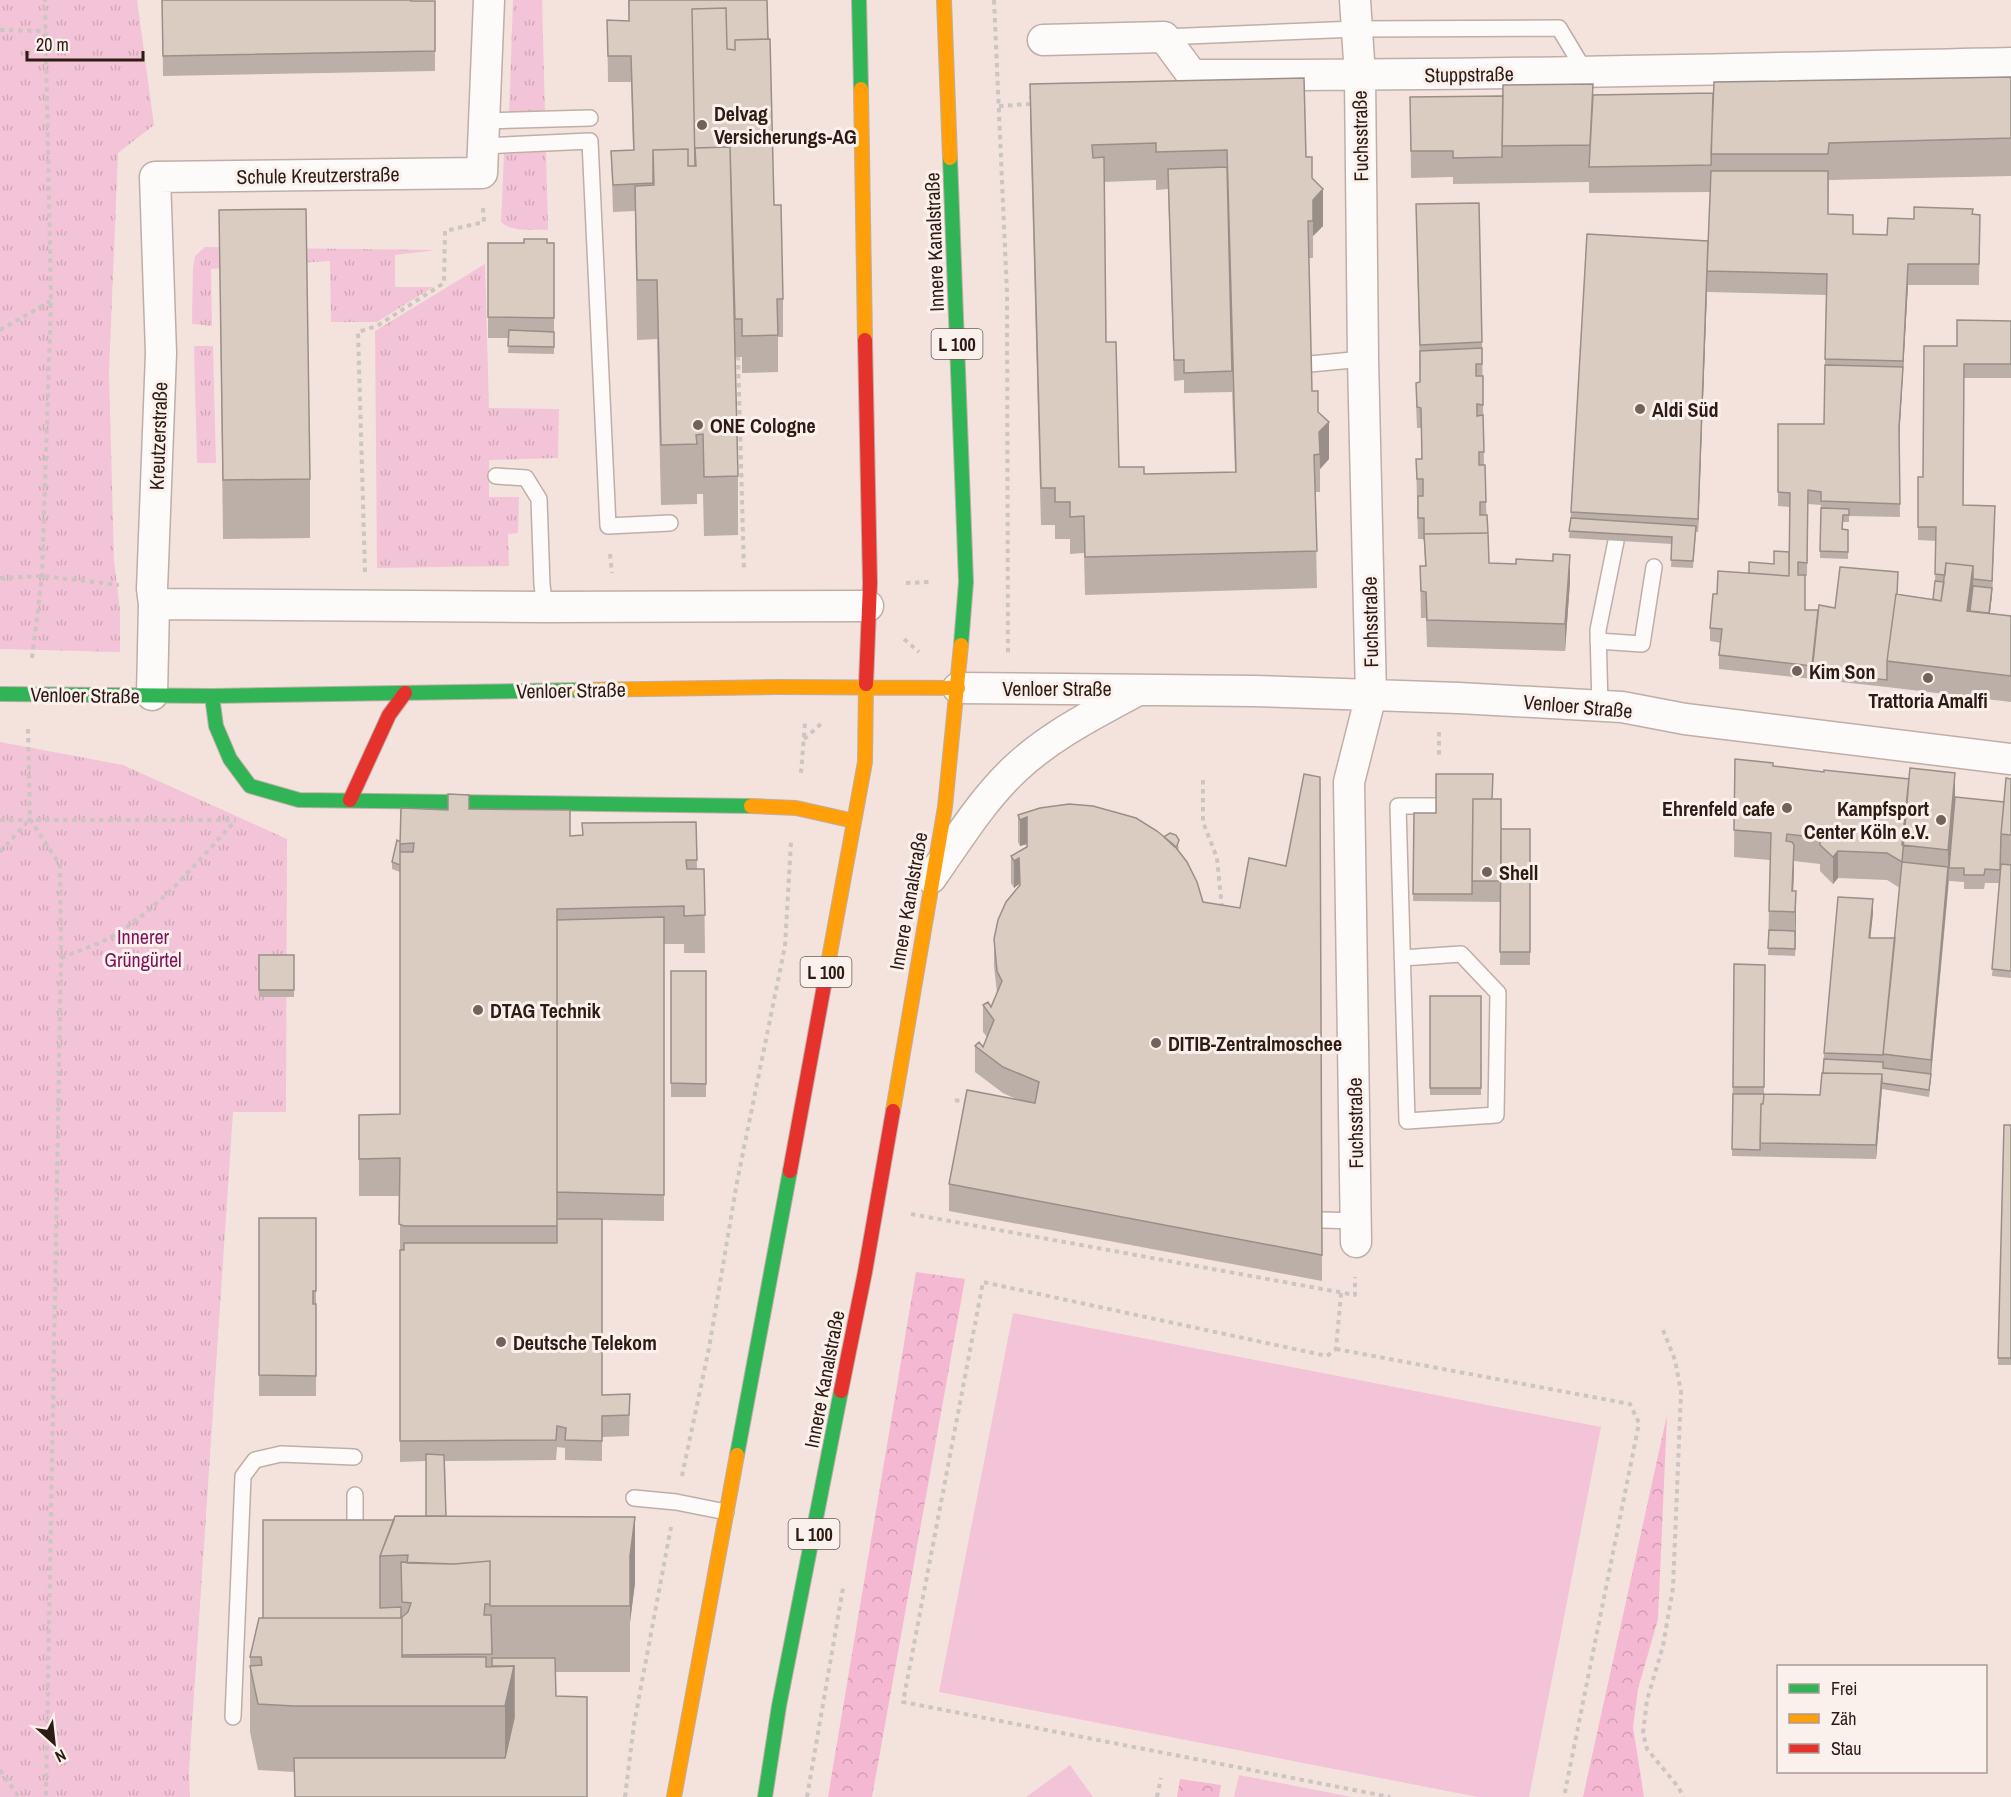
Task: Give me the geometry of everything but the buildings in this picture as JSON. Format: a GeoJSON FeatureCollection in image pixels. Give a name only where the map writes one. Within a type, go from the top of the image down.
{"type":"FeatureCollection","features":[{"type":"Feature","properties":{"kind":"main road","name":"L 100"},"geometry":{"type":"LineString","coordinates":[[674,1797],[865,762],[870,563],[859,0]]}},
{"type":"Feature","properties":{"kind":"main road","name":"Innere Kanalstraße"},"geometry":{"type":"LineString","coordinates":[[765,1797],[779,1706],[848,1365],[949,780],[966,582],[944,0]]}},
{"type":"Feature","properties":{"kind":"main road","name":"Venloer Straße"},"geometry":{"type":"LineString","coordinates":[[0,694],[212,696],[866,687],[958,688]]}},
{"type":"Feature","properties":{"kind":"main road"},"geometry":{"type":"LineString","coordinates":[[350,800],[389,715],[405,693]]}},
{"type":"Feature","properties":{"kind":"main road"},"geometry":{"type":"LineString","coordinates":[[212,696],[216,726],[230,759],[250,786],[299,800],[776,806],[796,808],[854,821]]}},
{"type":"Feature","properties":{"kind":"street"},"geometry":{"type":"LineString","coordinates":[[483,146],[489,0]]}},
{"type":"Feature","properties":{"kind":"street","name":"Fuchsstraße"},"geometry":{"type":"LineString","coordinates":[[1355,0],[1360,76],[1363,359],[1371,695],[1348,782],[1356,1231]]}},
{"type":"Feature","properties":{"kind":"street"},"geometry":{"type":"LineString","coordinates":[[1043,40],[1164,37]]}},
{"type":"Feature","properties":{"kind":"street","name":"Stuppstraße"},"geometry":{"type":"LineString","coordinates":[[1164,37],[1192,75],[1360,76],[1586,73],[2011,63]]}},
{"type":"Feature","properties":{"kind":"street","name":"Schule Kreutzerstraße"},"geometry":{"type":"LineString","coordinates":[[155,177],[483,146]]}},
{"type":"Feature","properties":{"kind":"street","name":"Kreutzerstraße"},"geometry":{"type":"LineString","coordinates":[[152,695],[161,353],[155,177]]}},
{"type":"Feature","properties":{"kind":"street"},"geometry":{"type":"LineString","coordinates":[[153,597],[366,606],[868,606]]}},
{"type":"Feature","properties":{"kind":"street","name":"Venloer Straße"},"geometry":{"type":"LineString","coordinates":[[958,688],[1142,688],[1371,695],[1622,707],[1685,720],[2011,759]]}},
{"type":"Feature","properties":{"kind":"street","name":"Venloer Straße"},"geometry":{"type":"LineString","coordinates":[[931,878],[981,807],[1015,768],[1049,741],[1142,688]]}},
{"type":"Feature","properties":{"kind":"lane"},"geometry":{"type":"LineString","coordinates":[[1164,37],[1356,29],[1559,28],[1586,73]]}},
{"type":"Feature","properties":{"kind":"lane"},"geometry":{"type":"LineString","coordinates":[[483,146],[590,118]]}},
{"type":"Feature","properties":{"kind":"lane"},"geometry":{"type":"LineString","coordinates":[[483,146],[590,141],[608,526],[670,523]]}},
{"type":"Feature","properties":{"kind":"lane"},"geometry":{"type":"LineString","coordinates":[[1310,364],[1363,359]]}},
{"type":"Feature","properties":{"kind":"lane"},"geometry":{"type":"LineString","coordinates":[[496,476],[526,478],[538,499],[545,607]]}},
{"type":"Feature","properties":{"kind":"lane"},"geometry":{"type":"LineString","coordinates":[[1600,706],[1598,630],[1616,541]]}},
{"type":"Feature","properties":{"kind":"lane"},"geometry":{"type":"LineString","coordinates":[[1598,641],[1642,644],[1654,567]]}},
{"type":"Feature","properties":{"kind":"lane"},"geometry":{"type":"LineString","coordinates":[[1402,958],[1461,954],[1498,993],[1496,1115],[1407,1121],[1402,958],[1398,806],[1436,806]]}},
{"type":"Feature","properties":{"kind":"lane"},"geometry":{"type":"LineString","coordinates":[[1322,1220],[1356,1231]]}},
{"type":"Feature","properties":{"kind":"lane"},"geometry":{"type":"LineString","coordinates":[[233,1717],[243,1476],[255,1460],[281,1454],[354,1456]]}},
{"type":"Feature","properties":{"kind":"lane"},"geometry":{"type":"LineString","coordinates":[[355,1495],[355,1531]]}},
{"type":"Feature","properties":{"kind":"lane"},"geometry":{"type":"LineString","coordinates":[[633,1498],[676,1502],[726,1512]]}},
{"type":"Feature","properties":{"kind":"path"},"geometry":{"type":"LineString","coordinates":[[45,0],[51,301],[42,576],[28,694],[30,819],[60,865],[62,958],[46,1797]]}},
{"type":"Feature","properties":{"kind":"path"},"geometry":{"type":"LineString","coordinates":[[994,0],[1007,293],[1008,584]]}},
{"type":"Feature","properties":{"kind":"path"},"geometry":{"type":"LineString","coordinates":[[0,30],[46,31]]}},
{"type":"Feature","properties":{"kind":"path"},"geometry":{"type":"LineString","coordinates":[[999,106],[1030,104],[1032,93]]}},
{"type":"Feature","properties":{"kind":"path"},"geometry":{"type":"LineString","coordinates":[[366,606],[358,332],[377,326],[444,283],[445,231],[484,222],[483,146]]}},
{"type":"Feature","properties":{"kind":"path"},"geometry":{"type":"LineString","coordinates":[[0,330],[51,301]]}},
{"type":"Feature","properties":{"kind":"path"},"geometry":{"type":"LineString","coordinates":[[738,357],[744,572]]}},
{"type":"Feature","properties":{"kind":"path"},"geometry":{"type":"LineString","coordinates":[[0,578],[42,576],[153,597]]}},
{"type":"Feature","properties":{"kind":"path"},"geometry":{"type":"LineString","coordinates":[[800,776],[803,739]]}},
{"type":"Feature","properties":{"kind":"path"},"geometry":{"type":"LineString","coordinates":[[1203,780],[1203,822],[1217,858],[1222,913]]}},
{"type":"Feature","properties":{"kind":"path"},"geometry":{"type":"LineString","coordinates":[[0,820],[30,819]]}},
{"type":"Feature","properties":{"kind":"path"},"geometry":{"type":"LineString","coordinates":[[0,852],[30,819]]}},
{"type":"Feature","properties":{"kind":"path"},"geometry":{"type":"LineString","coordinates":[[62,958],[109,937],[147,911],[187,874],[236,820]]}},
{"type":"Feature","properties":{"kind":"path"},"geometry":{"type":"LineString","coordinates":[[625,1797],[634,1724],[676,1502],[709,1348],[737,1182],[785,946],[791,840]]}},
{"type":"Feature","properties":{"kind":"path"},"geometry":{"type":"LineString","coordinates":[[955,1100],[980,1105]]}},
{"type":"Feature","properties":{"kind":"path"},"geometry":{"type":"LineString","coordinates":[[875,1208],[1355,1295],[1356,1231]]}},
{"type":"Feature","properties":{"kind":"path"},"geometry":{"type":"LineString","coordinates":[[1341,1293],[1336,1349],[1328,1356],[982,1282],[903,1702],[1390,1797]]}},
{"type":"Feature","properties":{"kind":"path"},"geometry":{"type":"LineString","coordinates":[[1663,1330],[1675,1360],[1681,1392],[1673,1588],[1664,1646],[1647,1700],[1643,1733],[1647,1749],[1680,1788],[1683,1797]]}},
{"type":"Feature","properties":{"kind":"path"},"geometry":{"type":"LineString","coordinates":[[1336,1349],[1630,1404],[1639,1424],[1564,1797]]}},
{"type":"Feature","properties":{"kind":"path"},"geometry":{"type":"LineString","coordinates":[[807,1797],[822,1710]]}},
{"type":"Feature","properties":{"kind":"path"},"geometry":{"type":"LineString","coordinates":[[0,1770],[20,1797]]}},
{"type":"Feature","properties":{"kind":"path"},"geometry":{"type":"LineString","coordinates":[[1157,1797],[1161,1778]]}},
{"type":"Feature","properties":{"kind":"green space"},"geometry":{"type":"Polygon","coordinates":[[[0,0],[137,0],[154,125],[118,153],[109,372],[114,561],[120,610],[120,652],[0,649],[0,0]]]}},
{"type":"Feature","properties":{"kind":"green space"},"geometry":{"type":"Polygon","coordinates":[[[513,0],[542,0],[545,114],[509,116],[513,0]]]}},
{"type":"Feature","properties":{"kind":"green space"},"geometry":{"type":"Polygon","coordinates":[[[546,151],[548,230],[511,228],[501,222],[504,154],[546,151]]]}},
{"type":"Feature","properties":{"kind":"green space"},"geometry":{"type":"Polygon","coordinates":[[[205,247],[436,250],[395,255],[395,287],[433,287],[377,322],[331,322],[330,261],[211,269],[212,326],[192,324],[195,256],[205,247]]]}},
{"type":"Feature","properties":{"kind":"green space"},"geometry":{"type":"Polygon","coordinates":[[[485,264],[489,408],[559,409],[558,458],[489,460],[489,497],[519,497],[518,533],[508,534],[509,566],[377,568],[375,331],[485,264]]]}},
{"type":"Feature","properties":{"kind":"green space"},"geometry":{"type":"Polygon","coordinates":[[[194,346],[213,346],[216,463],[197,463],[194,346]]]}},
{"type":"Feature","properties":{"kind":"green space","name":"Innerer Grüngürtel"},"geometry":{"type":"Polygon","coordinates":[[[0,742],[123,765],[287,839],[286,1112],[233,1112],[189,1769],[190,1797],[0,1797],[0,742]]]}},
{"type":"Feature","properties":{"kind":"green space"},"geometry":{"type":"Polygon","coordinates":[[[916,1272],[965,1279],[872,1797],[828,1797],[916,1272]]]}},
{"type":"Feature","properties":{"kind":"green space"},"geometry":{"type":"Polygon","coordinates":[[[1013,1313],[1601,1427],[1529,1797],[1478,1797],[939,1692],[1013,1313]]]}},
{"type":"Feature","properties":{"kind":"green space"},"geometry":{"type":"Polygon","coordinates":[[[1667,1415],[1658,1619],[1638,1689],[1633,1727],[1644,1797],[1583,1797],[1667,1415]]]}},
{"type":"Feature","properties":{"kind":"green space"},"geometry":{"type":"Polygon","coordinates":[[[1070,1765],[1093,1797],[1026,1797],[1070,1765]]]}},
{"type":"Feature","properties":{"kind":"green space"},"geometry":{"type":"Polygon","coordinates":[[[1239,1775],[1352,1797],[1234,1797],[1239,1775]]]}},
{"type":"Feature","properties":{"kind":"green space"},"geometry":{"type":"Polygon","coordinates":[[[1180,1779],[1221,1785],[1219,1797],[1177,1797],[1180,1779]]]}},
{"type":"Feature","properties":{"kind":"traffic: fast"},"geometry":{"type":"LineString","coordinates":[[859,0],[861,89]]}},
{"type":"Feature","properties":{"kind":"traffic: fast"},"geometry":{"type":"LineString","coordinates":[[950,158],[966,582],[961,645]]}},
{"type":"Feature","properties":{"kind":"traffic: fast"},"geometry":{"type":"LineString","coordinates":[[0,694],[212,696],[579,690]]}},
{"type":"Feature","properties":{"kind":"traffic: fast"},"geometry":{"type":"LineString","coordinates":[[212,696],[216,726],[230,759],[250,786],[299,800],[751,806]]}},
{"type":"Feature","properties":{"kind":"traffic: fast"},"geometry":{"type":"LineString","coordinates":[[737,1455],[790,1171]]}},
{"type":"Feature","properties":{"kind":"traffic: fast"},"geometry":{"type":"LineString","coordinates":[[765,1797],[779,1706],[841,1391]]}},
{"type":"Feature","properties":{"kind":"traffic: slow"},"geometry":{"type":"LineString","coordinates":[[944,0],[950,158]]}},
{"type":"Feature","properties":{"kind":"traffic: slow"},"geometry":{"type":"LineString","coordinates":[[861,89],[865,340]]}},
{"type":"Feature","properties":{"kind":"traffic: slow"},"geometry":{"type":"LineString","coordinates":[[893,1111],[945,807],[961,645]]}},
{"type":"Feature","properties":{"kind":"traffic: slow"},"geometry":{"type":"LineString","coordinates":[[826,975],[865,762],[866,684]]}},
{"type":"Feature","properties":{"kind":"traffic: slow"},"geometry":{"type":"LineString","coordinates":[[579,690],[777,687],[958,688]]}},
{"type":"Feature","properties":{"kind":"traffic: slow"},"geometry":{"type":"LineString","coordinates":[[751,806],[796,808],[854,821]]}},
{"type":"Feature","properties":{"kind":"traffic: slow"},"geometry":{"type":"LineString","coordinates":[[674,1797],[737,1455]]}},
{"type":"Feature","properties":{"kind":"traffic: jam"},"geometry":{"type":"LineString","coordinates":[[865,340],[870,583],[866,684]]}},
{"type":"Feature","properties":{"kind":"traffic: jam"},"geometry":{"type":"LineString","coordinates":[[350,800],[389,715],[405,693]]}},
{"type":"Feature","properties":{"kind":"traffic: jam"},"geometry":{"type":"LineString","coordinates":[[790,1171],[826,975]]}},
{"type":"Feature","properties":{"kind":"traffic: jam"},"geometry":{"type":"LineString","coordinates":[[841,1391],[865,1272],[893,1111]]}},
{"type":"Feature","properties":{"kind":"place","name":"Delvag Versicherungs-AG"},"geometry":{"type":"Point","coordinates":[702,125]}},
{"type":"Feature","properties":{"kind":"place","name":"Aldi Süd"},"geometry":{"type":"Point","coordinates":[1640,409]}},
{"type":"Feature","properties":{"kind":"place","name":"ONE Cologne"},"geometry":{"type":"Point","coordinates":[698,425]}},
{"type":"Feature","properties":{"kind":"place","name":"Kim Son"},"geometry":{"type":"Point","coordinates":[1797,671]}},
{"type":"Feature","properties":{"kind":"place","name":"Trattoria Amalfi"},"geometry":{"type":"Point","coordinates":[1928,678]}},
{"type":"Feature","properties":{"kind":"place","name":"Ehrenfeld cafe"},"geometry":{"type":"Point","coordinates":[1787,808]}},
{"type":"Feature","properties":{"kind":"place","name":"Kampfsport Center Köln e.V."},"geometry":{"type":"Point","coordinates":[1941,820]}},
{"type":"Feature","properties":{"kind":"place","name":"Shell"},"geometry":{"type":"Point","coordinates":[1487,872]}},
{"type":"Feature","properties":{"kind":"place","name":"DTAG Technik"},"geometry":{"type":"Point","coordinates":[478,1010]}},
{"type":"Feature","properties":{"kind":"place","name":"DITIB-Zentralmoschee"},"geometry":{"type":"Point","coordinates":[1156,1043]}},
{"type":"Feature","properties":{"kind":"place","name":"Deutsche Telekom"},"geometry":{"type":"Point","coordinates":[501,1342]}}]}
